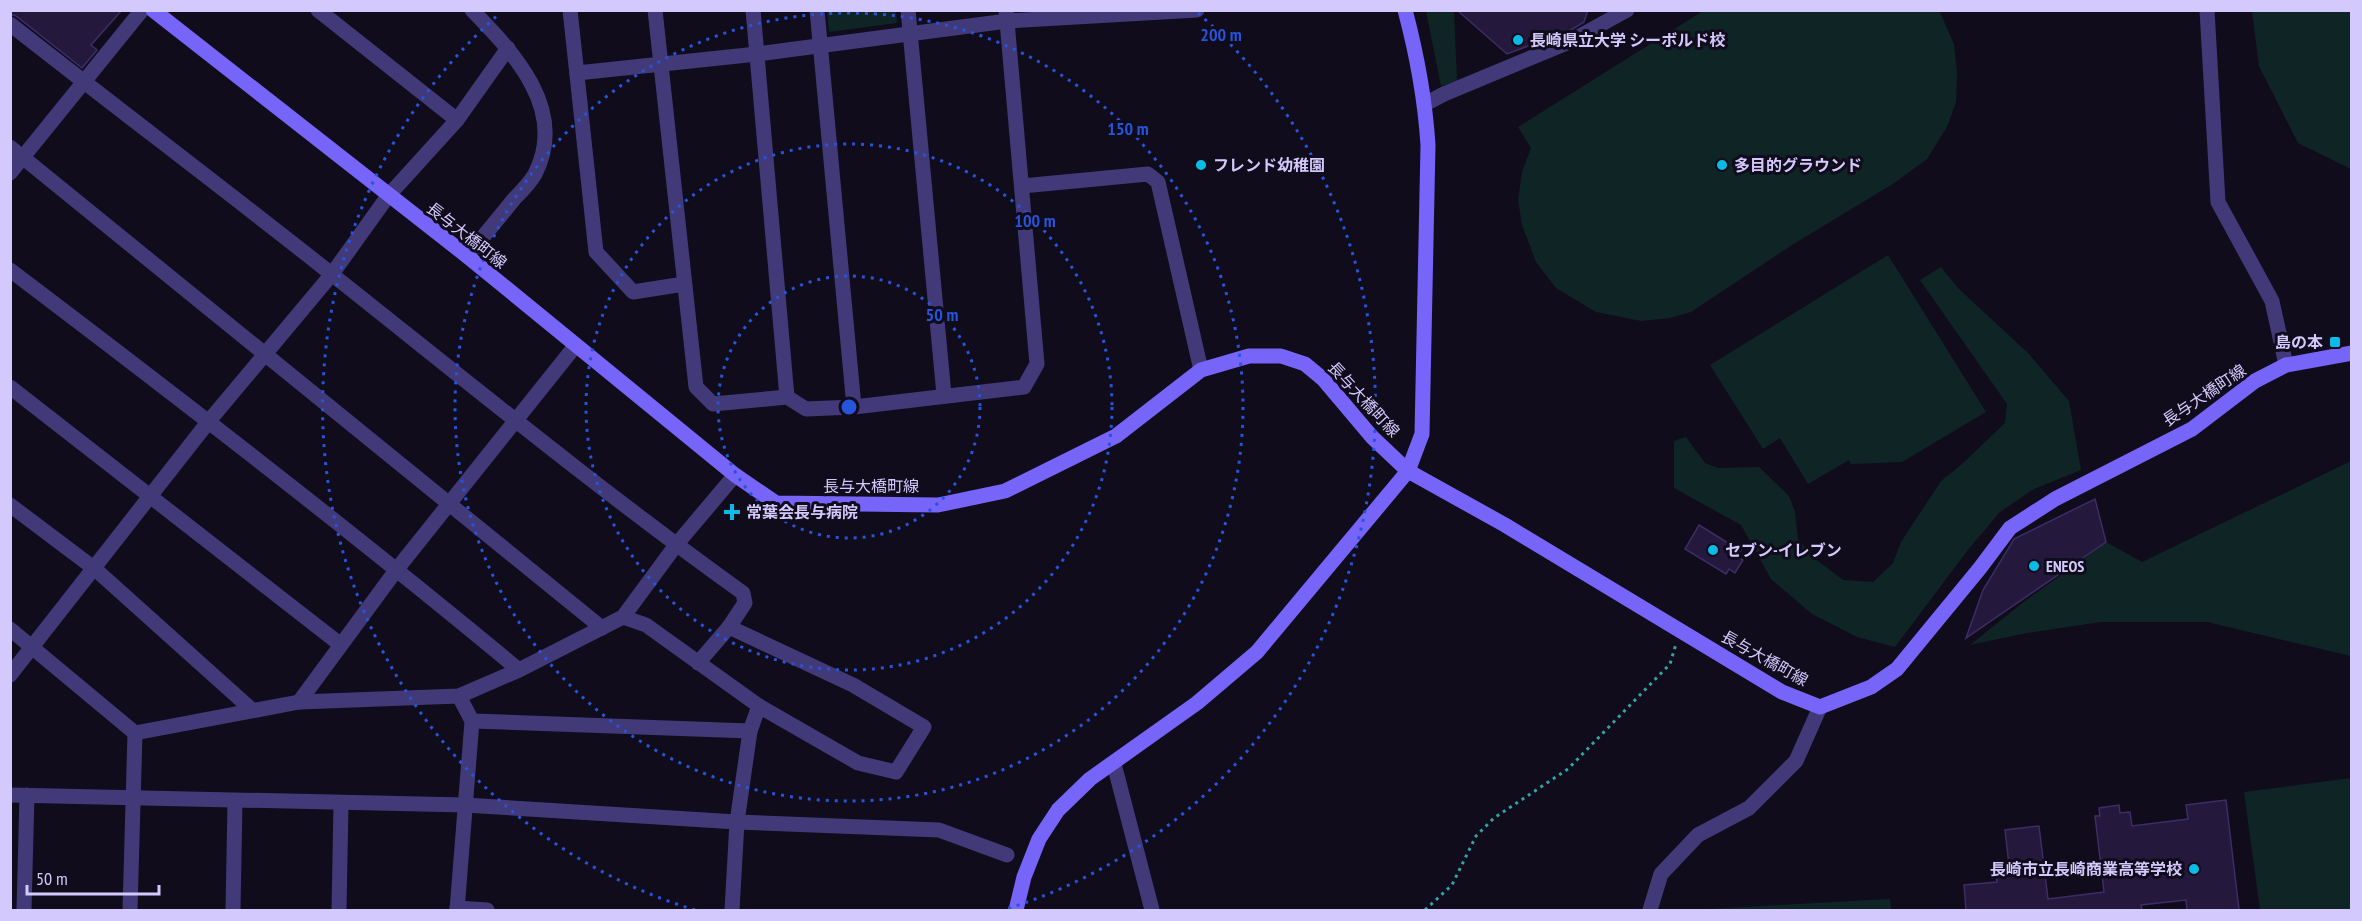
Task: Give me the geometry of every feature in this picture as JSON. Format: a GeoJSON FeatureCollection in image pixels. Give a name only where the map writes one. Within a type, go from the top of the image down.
{"type":"FeatureCollection","features":[{"type":"Feature","properties":{"kind":"main road","name":"長与大橋町線"},"geometry":{"type":"LineString","coordinates":[[153,10],[467,256],[735,475],[776,503],[938,505],[1005,491],[1116,436],[1201,370],[1249,356],[1281,356],[1305,364],[1323,379],[1372,436],[1408,471],[1505,525],[1782,692],[1820,707],[1871,687],[1897,669],[2010,528],[2055,499],[2192,429],[2255,381],[2286,365],[2352,353]]}},
{"type":"Feature","properties":{"kind":"main road"},"geometry":{"type":"LineString","coordinates":[[1016,910],[1024,877],[1040,839],[1058,810],[1090,779],[1197,704],[1257,652],[1408,471],[1422,434],[1428,146],[1425,104],[1416,52],[1405,10]]}},
{"type":"Feature","properties":{"kind":"street"},"geometry":{"type":"LineString","coordinates":[[10,173],[142,10]]}},
{"type":"Feature","properties":{"kind":"street"},"geometry":{"type":"LineString","coordinates":[[318,10],[457,120]]}},
{"type":"Feature","properties":{"kind":"street"},"geometry":{"type":"LineString","coordinates":[[467,256],[535,175],[543,151],[546,127],[536,91],[508,48],[472,10]]}},
{"type":"Feature","properties":{"kind":"street"},"geometry":{"type":"LineString","coordinates":[[570,10],[596,252],[633,292],[684,285]]}},
{"type":"Feature","properties":{"kind":"street"},"geometry":{"type":"LineString","coordinates":[[655,10],[696,387],[713,404],[787,397],[806,409],[854,407],[1024,387],[1037,364],[1006,16]]}},
{"type":"Feature","properties":{"kind":"street"},"geometry":{"type":"LineString","coordinates":[[753,10],[787,397]]}},
{"type":"Feature","properties":{"kind":"street"},"geometry":{"type":"LineString","coordinates":[[817,10],[854,407]]}},
{"type":"Feature","properties":{"kind":"street"},"geometry":{"type":"LineString","coordinates":[[908,10],[944,395]]}},
{"type":"Feature","properties":{"kind":"street"},"geometry":{"type":"LineString","coordinates":[[1425,104],[1569,42],[1627,10]]}},
{"type":"Feature","properties":{"kind":"street"},"geometry":{"type":"LineString","coordinates":[[2207,10],[2218,202],[2271,301],[2286,365]]}},
{"type":"Feature","properties":{"kind":"street"},"geometry":{"type":"LineString","coordinates":[[577,73],[757,54],[910,33],[1006,16],[1189,11]]}},
{"type":"Feature","properties":{"kind":"street"},"geometry":{"type":"LineString","coordinates":[[10,24],[332,274],[516,422],[676,545],[742,592],[745,603],[729,627],[698,663]]}},
{"type":"Feature","properties":{"kind":"street"},"geometry":{"type":"LineString","coordinates":[[10,675],[209,421],[332,274],[388,196],[457,120],[508,48]]}},
{"type":"Feature","properties":{"kind":"street"},"geometry":{"type":"LineString","coordinates":[[10,147],[602,628]]}},
{"type":"Feature","properties":{"kind":"street"},"geometry":{"type":"LineString","coordinates":[[1022,186],[1148,174],[1158,182],[1201,370]]}},
{"type":"Feature","properties":{"kind":"street"},"geometry":{"type":"LineString","coordinates":[[10,270],[209,421],[397,569],[519,670]]}},
{"type":"Feature","properties":{"kind":"street"},"geometry":{"type":"LineString","coordinates":[[299,702],[397,569],[576,345]]}},
{"type":"Feature","properties":{"kind":"street"},"geometry":{"type":"LineString","coordinates":[[10,387],[341,645]]}},
{"type":"Feature","properties":{"kind":"street"},"geometry":{"type":"LineString","coordinates":[[135,733],[251,709],[299,702],[459,696],[519,670],[623,617],[676,545],[735,475]]}},
{"type":"Feature","properties":{"kind":"street"},"geometry":{"type":"LineString","coordinates":[[10,505],[94,569],[251,709]]}},
{"type":"Feature","properties":{"kind":"street"},"geometry":{"type":"LineString","coordinates":[[623,617],[646,625],[759,706],[858,763],[896,772],[924,728],[853,685],[729,627]]}},
{"type":"Feature","properties":{"kind":"street"},"geometry":{"type":"LineString","coordinates":[[10,629],[135,733]]}},
{"type":"Feature","properties":{"kind":"street"},"geometry":{"type":"LineString","coordinates":[[459,696],[472,721],[457,909],[487,910]]}},
{"type":"Feature","properties":{"kind":"street"},"geometry":{"type":"LineString","coordinates":[[732,910],[737,822],[750,731],[759,706]]}},
{"type":"Feature","properties":{"kind":"street"},"geometry":{"type":"LineString","coordinates":[[1650,910],[1661,874],[1698,835],[1749,808],[1796,761],[1820,707]]}},
{"type":"Feature","properties":{"kind":"street"},"geometry":{"type":"LineString","coordinates":[[472,721],[750,731]]}},
{"type":"Feature","properties":{"kind":"street"},"geometry":{"type":"LineString","coordinates":[[130,910],[135,733]]}},
{"type":"Feature","properties":{"kind":"street"},"geometry":{"type":"LineString","coordinates":[[1114,764],[1148,910]]}},
{"type":"Feature","properties":{"kind":"street"},"geometry":{"type":"LineString","coordinates":[[10,795],[465,805],[737,822],[939,830],[1007,855]]}},
{"type":"Feature","properties":{"kind":"street"},"geometry":{"type":"LineString","coordinates":[[24,910],[27,795]]}},
{"type":"Feature","properties":{"kind":"street"},"geometry":{"type":"LineString","coordinates":[[233,910],[235,801]]}},
{"type":"Feature","properties":{"kind":"street"},"geometry":{"type":"LineString","coordinates":[[339,910],[341,804]]}},
{"type":"Feature","properties":{"kind":"path"},"geometry":{"type":"LineString","coordinates":[[1425,910],[1452,885],[1476,836],[1494,818],[1568,769],[1670,664],[1680,631]]}},
{"type":"Feature","properties":{"kind":"green space","name":"多目的グラウンド"},"geometry":{"type":"Polygon","coordinates":[[[1939,10],[1954,44],[1957,72],[1956,102],[1947,127],[1927,159],[1896,182],[1792,245],[1691,312],[1670,318],[1641,321],[1596,312],[1556,288],[1536,262],[1522,225],[1518,200],[1522,172],[1531,148],[1518,127],[1703,11],[1939,10]]]}},
{"type":"Feature","properties":{"kind":"green space"},"geometry":{"type":"Polygon","coordinates":[[[827,11],[896,11],[897,23],[829,32],[827,11]]]}},
{"type":"Feature","properties":{"kind":"green space"},"geometry":{"type":"Polygon","coordinates":[[[1426,11],[1454,11],[1457,81],[1441,86],[1426,11]]]}},
{"type":"Feature","properties":{"kind":"green space"},"geometry":{"type":"Polygon","coordinates":[[[2252,11],[2351,11],[2351,169],[2298,143],[2259,66],[2252,11]]]}},
{"type":"Feature","properties":{"kind":"green space"},"geometry":{"type":"Polygon","coordinates":[[[1888,255],[1986,412],[1902,462],[1851,464],[1849,460],[1808,484],[1780,438],[1763,449],[1710,365],[1888,255]]]}},
{"type":"Feature","properties":{"kind":"green space"},"geometry":{"type":"Polygon","coordinates":[[[1941,267],[1958,288],[2029,354],[2069,401],[2081,470],[2034,489],[2000,512],[1967,551],[1895,647],[1857,637],[1812,614],[1771,579],[1741,525],[1674,488],[1674,441],[1686,437],[1705,463],[1718,468],[1759,467],[1789,496],[1795,512],[1798,539],[1814,558],[1843,580],[1873,582],[1893,563],[1901,542],[1941,481],[2005,423],[2007,404],[1920,280],[1941,267]]]}},
{"type":"Feature","properties":{"kind":"green space"},"geometry":{"type":"Polygon","coordinates":[[[2351,461],[2351,656],[2207,622],[2101,622],[2027,633],[1970,645],[2025,601],[2106,542],[2142,562],[2351,461]]]}},
{"type":"Feature","properties":{"kind":"green space"},"geometry":{"type":"Polygon","coordinates":[[[2351,778],[2351,910],[2260,910],[2244,792],[2351,778]]]}},
{"type":"Feature","properties":{"kind":"green space"},"geometry":{"type":"Polygon","coordinates":[[[1890,899],[1891,910],[1688,910],[1890,899]]]}},
{"type":"Feature","properties":{"kind":"building"},"geometry":{"type":"Polygon","coordinates":[[[10,10],[122,10],[91,45],[97,50],[82,68],[16,16],[10,14],[10,10]]]}},
{"type":"Feature","properties":{"kind":"building","name":"長崎県立大学 シーボルド校"},"geometry":{"type":"Polygon","coordinates":[[[1457,10],[1588,10],[1584,22],[1571,30],[1507,54],[1457,10]]]}},
{"type":"Feature","properties":{"kind":"building","name":"ENEOS"},"geometry":{"type":"Polygon","coordinates":[[[2095,499],[2106,542],[1966,638],[1983,590],[2014,539],[2095,499]]]}},
{"type":"Feature","properties":{"kind":"building","name":"セブン-イレブン"},"geometry":{"type":"Polygon","coordinates":[[[1699,525],[1741,551],[1738,557],[1743,560],[1735,573],[1729,569],[1726,574],[1685,549],[1699,525]]]}},
{"type":"Feature","properties":{"kind":"building"},"geometry":{"type":"Polygon","coordinates":[[[2226,800],[2239,910],[2187,910],[2186,900],[2141,905],[2142,910],[1966,910],[1964,885],[1997,882],[1995,867],[2009,865],[2005,830],[2039,826],[2048,899],[2104,892],[2095,816],[2100,816],[2099,808],[2119,805],[2120,813],[2130,812],[2132,826],[2188,819],[2186,805],[2226,800]]]}},
{"type":"Feature","properties":{"kind":"place","name":"長崎県立大学 シーボルド校"},"geometry":{"type":"Point","coordinates":[1518,40]}},
{"type":"Feature","properties":{"kind":"place","name":"フレンド幼稚園"},"geometry":{"type":"Point","coordinates":[1201,165]}},
{"type":"Feature","properties":{"kind":"place","name":"多目的グラウンド"},"geometry":{"type":"Point","coordinates":[1722,165]}},
{"type":"Feature","properties":{"kind":"place","name":"島の本"},"geometry":{"type":"Point","coordinates":[2335,342]}},
{"type":"Feature","properties":{"kind":"place","name":"常葉会長与病院"},"geometry":{"type":"Point","coordinates":[732,512]}},
{"type":"Feature","properties":{"kind":"place","name":"セブン-イレブン"},"geometry":{"type":"Point","coordinates":[1713,550]}},
{"type":"Feature","properties":{"kind":"place","name":"ENEOS"},"geometry":{"type":"Point","coordinates":[2034,566]}},
{"type":"Feature","properties":{"kind":"place","name":"長崎市立長崎商業高等学校"},"geometry":{"type":"Point","coordinates":[2194,869]}}]}
